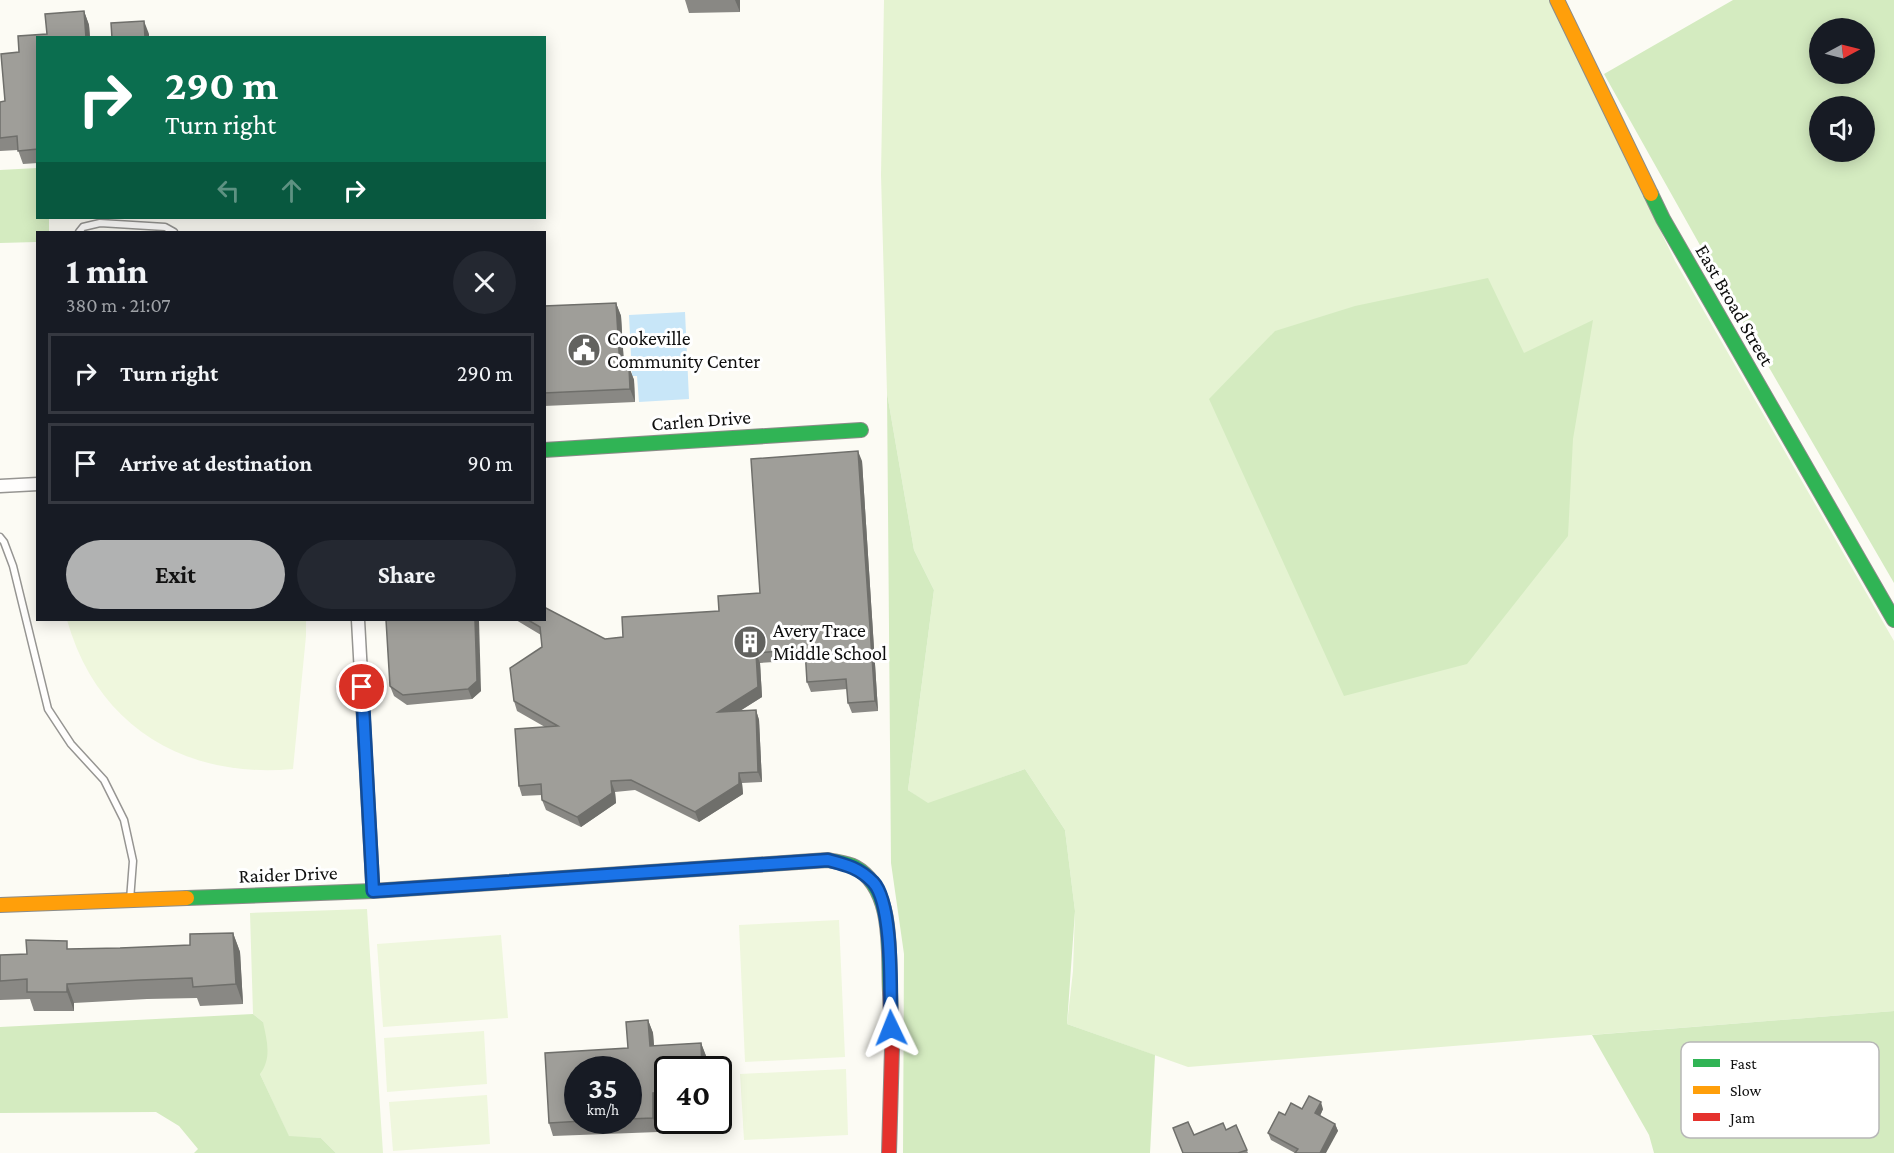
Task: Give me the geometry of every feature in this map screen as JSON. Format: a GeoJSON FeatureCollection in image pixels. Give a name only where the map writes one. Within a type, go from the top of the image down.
{"type":"FeatureCollection","features":[{"type":"Feature","properties":{"kind":"street","name":"East Broad Street"},"geometry":{"type":"LineString","coordinates":[[1557,0],[1663,219],[1894,620]]}},
{"type":"Feature","properties":{"kind":"street","name":"Carlen Drive"},"geometry":{"type":"LineString","coordinates":[[546,450],[861,430]]}},
{"type":"Feature","properties":{"kind":"street"},"geometry":{"type":"LineString","coordinates":[[0,486],[36,484]]}},
{"type":"Feature","properties":{"kind":"street"},"geometry":{"type":"LineString","coordinates":[[358,621],[373,891]]}},
{"type":"Feature","properties":{"kind":"street","name":"Raider Drive"},"geometry":{"type":"LineString","coordinates":[[0,905],[373,891],[797,861],[828,860],[855,867],[875,884],[886,913],[892,1048],[889,1153]]}},
{"type":"Feature","properties":{"kind":"lane"},"geometry":{"type":"LineString","coordinates":[[81,231],[83,227],[100,223],[165,227],[172,231]]}},
{"type":"Feature","properties":{"kind":"lane"},"geometry":{"type":"LineString","coordinates":[[0,537],[13,566],[48,709],[71,744],[104,780],[124,820],[133,861],[130,900]]}},
{"type":"Feature","properties":{"kind":"green space"},"geometry":{"type":"Polygon","coordinates":[[[884,0],[1549,0],[1675,261],[1894,641],[1894,1011],[1188,1067],[1067,1024],[1073,971],[1075,911],[1065,830],[1025,769],[928,804],[908,790],[934,590],[914,550],[887,393],[881,175],[884,0]]]}},
{"type":"Feature","properties":{"kind":"green space"},"geometry":{"type":"Polygon","coordinates":[[[1733,0],[1894,0],[1894,583],[1756,345],[1604,74],[1733,0]]]}},
{"type":"Feature","properties":{"kind":"green space"},"geometry":{"type":"Polygon","coordinates":[[[36,168],[36,219],[49,219],[49,231],[36,231],[36,242],[0,243],[0,170],[36,168]]]}},
{"type":"Feature","properties":{"kind":"green space"},"geometry":{"type":"Polygon","coordinates":[[[1488,278],[1524,353],[1593,320],[1573,439],[1568,536],[1467,664],[1344,696],[1209,399],[1275,331],[1355,306],[1488,278]]]}},
{"type":"Feature","properties":{"kind":"green space"},"geometry":{"type":"Polygon","coordinates":[[[887,393],[914,550],[934,590],[908,790],[928,803],[1025,769],[1065,830],[1075,911],[1067,1024],[1155,1055],[1150,1153],[903,1153],[904,954],[891,863],[887,393]]]}},
{"type":"Feature","properties":{"kind":"green space"},"geometry":{"type":"Polygon","coordinates":[[[67,621],[306,621],[293,769],[253,770],[216,765],[182,754],[150,738],[123,716],[100,689],[81,657],[67,621]]]}},
{"type":"Feature","properties":{"kind":"green space"},"geometry":{"type":"Polygon","coordinates":[[[367,909],[383,1153],[336,1153],[321,1138],[289,1137],[260,1074],[263,1022],[253,1014],[250,913],[367,909]]]}},
{"type":"Feature","properties":{"kind":"green space"},"geometry":{"type":"Polygon","coordinates":[[[839,920],[845,1057],[745,1062],[739,925],[839,920]]]}},
{"type":"Feature","properties":{"kind":"green space"},"geometry":{"type":"Polygon","coordinates":[[[501,935],[508,1018],[383,1027],[377,944],[501,935]]]}},
{"type":"Feature","properties":{"kind":"green space"},"geometry":{"type":"Polygon","coordinates":[[[1894,1011],[1894,1153],[1654,1153],[1649,1135],[1592,1035],[1894,1011]]]}},
{"type":"Feature","properties":{"kind":"green space"},"geometry":{"type":"Polygon","coordinates":[[[253,1014],[263,1022],[267,1043],[266,1062],[260,1074],[289,1136],[321,1138],[336,1153],[194,1153],[198,1149],[179,1126],[156,1112],[0,1113],[0,1027],[253,1014]]]}},
{"type":"Feature","properties":{"kind":"green space"},"geometry":{"type":"Polygon","coordinates":[[[484,1031],[487,1084],[387,1092],[384,1038],[484,1031]]]}},
{"type":"Feature","properties":{"kind":"green space"},"geometry":{"type":"Polygon","coordinates":[[[846,1069],[848,1135],[744,1140],[740,1074],[846,1069]]]}},
{"type":"Feature","properties":{"kind":"green space"},"geometry":{"type":"Polygon","coordinates":[[[487,1095],[490,1144],[393,1151],[389,1102],[487,1095]]]}},
{"type":"Feature","properties":{"kind":"water"},"geometry":{"type":"Polygon","coordinates":[[[685,312],[689,399],[639,402],[637,376],[632,376],[629,315],[685,312]]]}},
{"type":"Feature","properties":{"kind":"building"},"geometry":{"type":"Polygon","coordinates":[[[84,11],[86,36],[36,36],[36,149],[18,151],[17,136],[0,138],[0,102],[5,101],[1,54],[19,52],[18,36],[47,34],[45,14],[84,11]]]}},
{"type":"Feature","properties":{"kind":"building"},"geometry":{"type":"Polygon","coordinates":[[[144,21],[145,36],[112,36],[111,23],[144,21]]]}},
{"type":"Feature","properties":{"kind":"building","name":"Cookeville Community Center"},"geometry":{"type":"Polygon","coordinates":[[[616,303],[620,367],[629,367],[630,389],[546,393],[546,306],[616,303]]]}},
{"type":"Feature","properties":{"kind":"building","name":"Avery Trace Middle School"},"geometry":{"type":"Polygon","coordinates":[[[858,451],[875,701],[848,703],[846,679],[807,682],[805,649],[756,653],[758,687],[718,712],[756,710],[758,772],[739,773],[739,784],[695,812],[631,780],[611,781],[612,793],[577,817],[542,800],[541,784],[519,786],[515,729],[558,726],[514,701],[510,668],[542,647],[540,627],[530,621],[546,621],[546,608],[605,639],[623,637],[622,617],[719,611],[718,596],[760,593],[751,459],[858,451]]]}},
{"type":"Feature","properties":{"kind":"building"},"geometry":{"type":"Polygon","coordinates":[[[386,621],[475,621],[477,681],[468,689],[403,695],[390,686],[386,621]]]}},
{"type":"Feature","properties":{"kind":"building"},"geometry":{"type":"Polygon","coordinates":[[[233,933],[236,984],[193,987],[192,978],[67,984],[67,992],[27,992],[27,979],[0,981],[0,955],[27,954],[26,940],[67,941],[67,949],[120,948],[190,945],[190,934],[233,933]]]}},
{"type":"Feature","properties":{"kind":"building"},"geometry":{"type":"Polygon","coordinates":[[[648,1020],[650,1046],[701,1043],[701,1056],[654,1056],[653,1118],[642,1118],[642,1056],[564,1056],[564,1122],[549,1123],[545,1053],[628,1048],[626,1022],[648,1020]]]}},
{"type":"Feature","properties":{"kind":"building"},"geometry":{"type":"Polygon","coordinates":[[[1309,1096],[1321,1102],[1315,1113],[1335,1124],[1320,1153],[1295,1153],[1298,1149],[1268,1133],[1279,1112],[1285,1115],[1291,1103],[1302,1109],[1309,1096]]]}},
{"type":"Feature","properties":{"kind":"building"},"geometry":{"type":"Polygon","coordinates":[[[1188,1122],[1194,1135],[1223,1123],[1226,1130],[1236,1125],[1247,1150],[1238,1153],[1183,1153],[1173,1128],[1188,1122]]]}},
{"type":"Feature","properties":{"kind":"traffic: fast"},"geometry":{"type":"LineString","coordinates":[[1651,194],[1663,219],[1894,620]]}},
{"type":"Feature","properties":{"kind":"traffic: fast"},"geometry":{"type":"LineString","coordinates":[[546,450],[861,430]]}},
{"type":"Feature","properties":{"kind":"traffic: fast"},"geometry":{"type":"LineString","coordinates":[[187,898],[373,891],[828,860],[855,867],[868,877],[877,890],[887,923],[890,992]]}},
{"type":"Feature","properties":{"kind":"traffic: slow"},"geometry":{"type":"LineString","coordinates":[[1557,0],[1651,194]]}},
{"type":"Feature","properties":{"kind":"traffic: slow"},"geometry":{"type":"LineString","coordinates":[[0,905],[187,898]]}},
{"type":"Feature","properties":{"kind":"traffic: jam"},"geometry":{"type":"LineString","coordinates":[[889,1153],[892,1048],[890,992]]}},
{"type":"Feature","properties":{"kind":"place","name":"Cookeville Community Center"},"geometry":{"type":"Point","coordinates":[584,350]}},
{"type":"Feature","properties":{"kind":"place","name":"Avery Trace Middle School"},"geometry":{"type":"Point","coordinates":[750,642]}},
{"type":"Feature","properties":{"kind":"route"},"geometry":{"type":"LineString","coordinates":[[362,687],[373,891],[797,861],[828,860],[855,867],[875,884],[886,913],[891,1028]]}}]}
